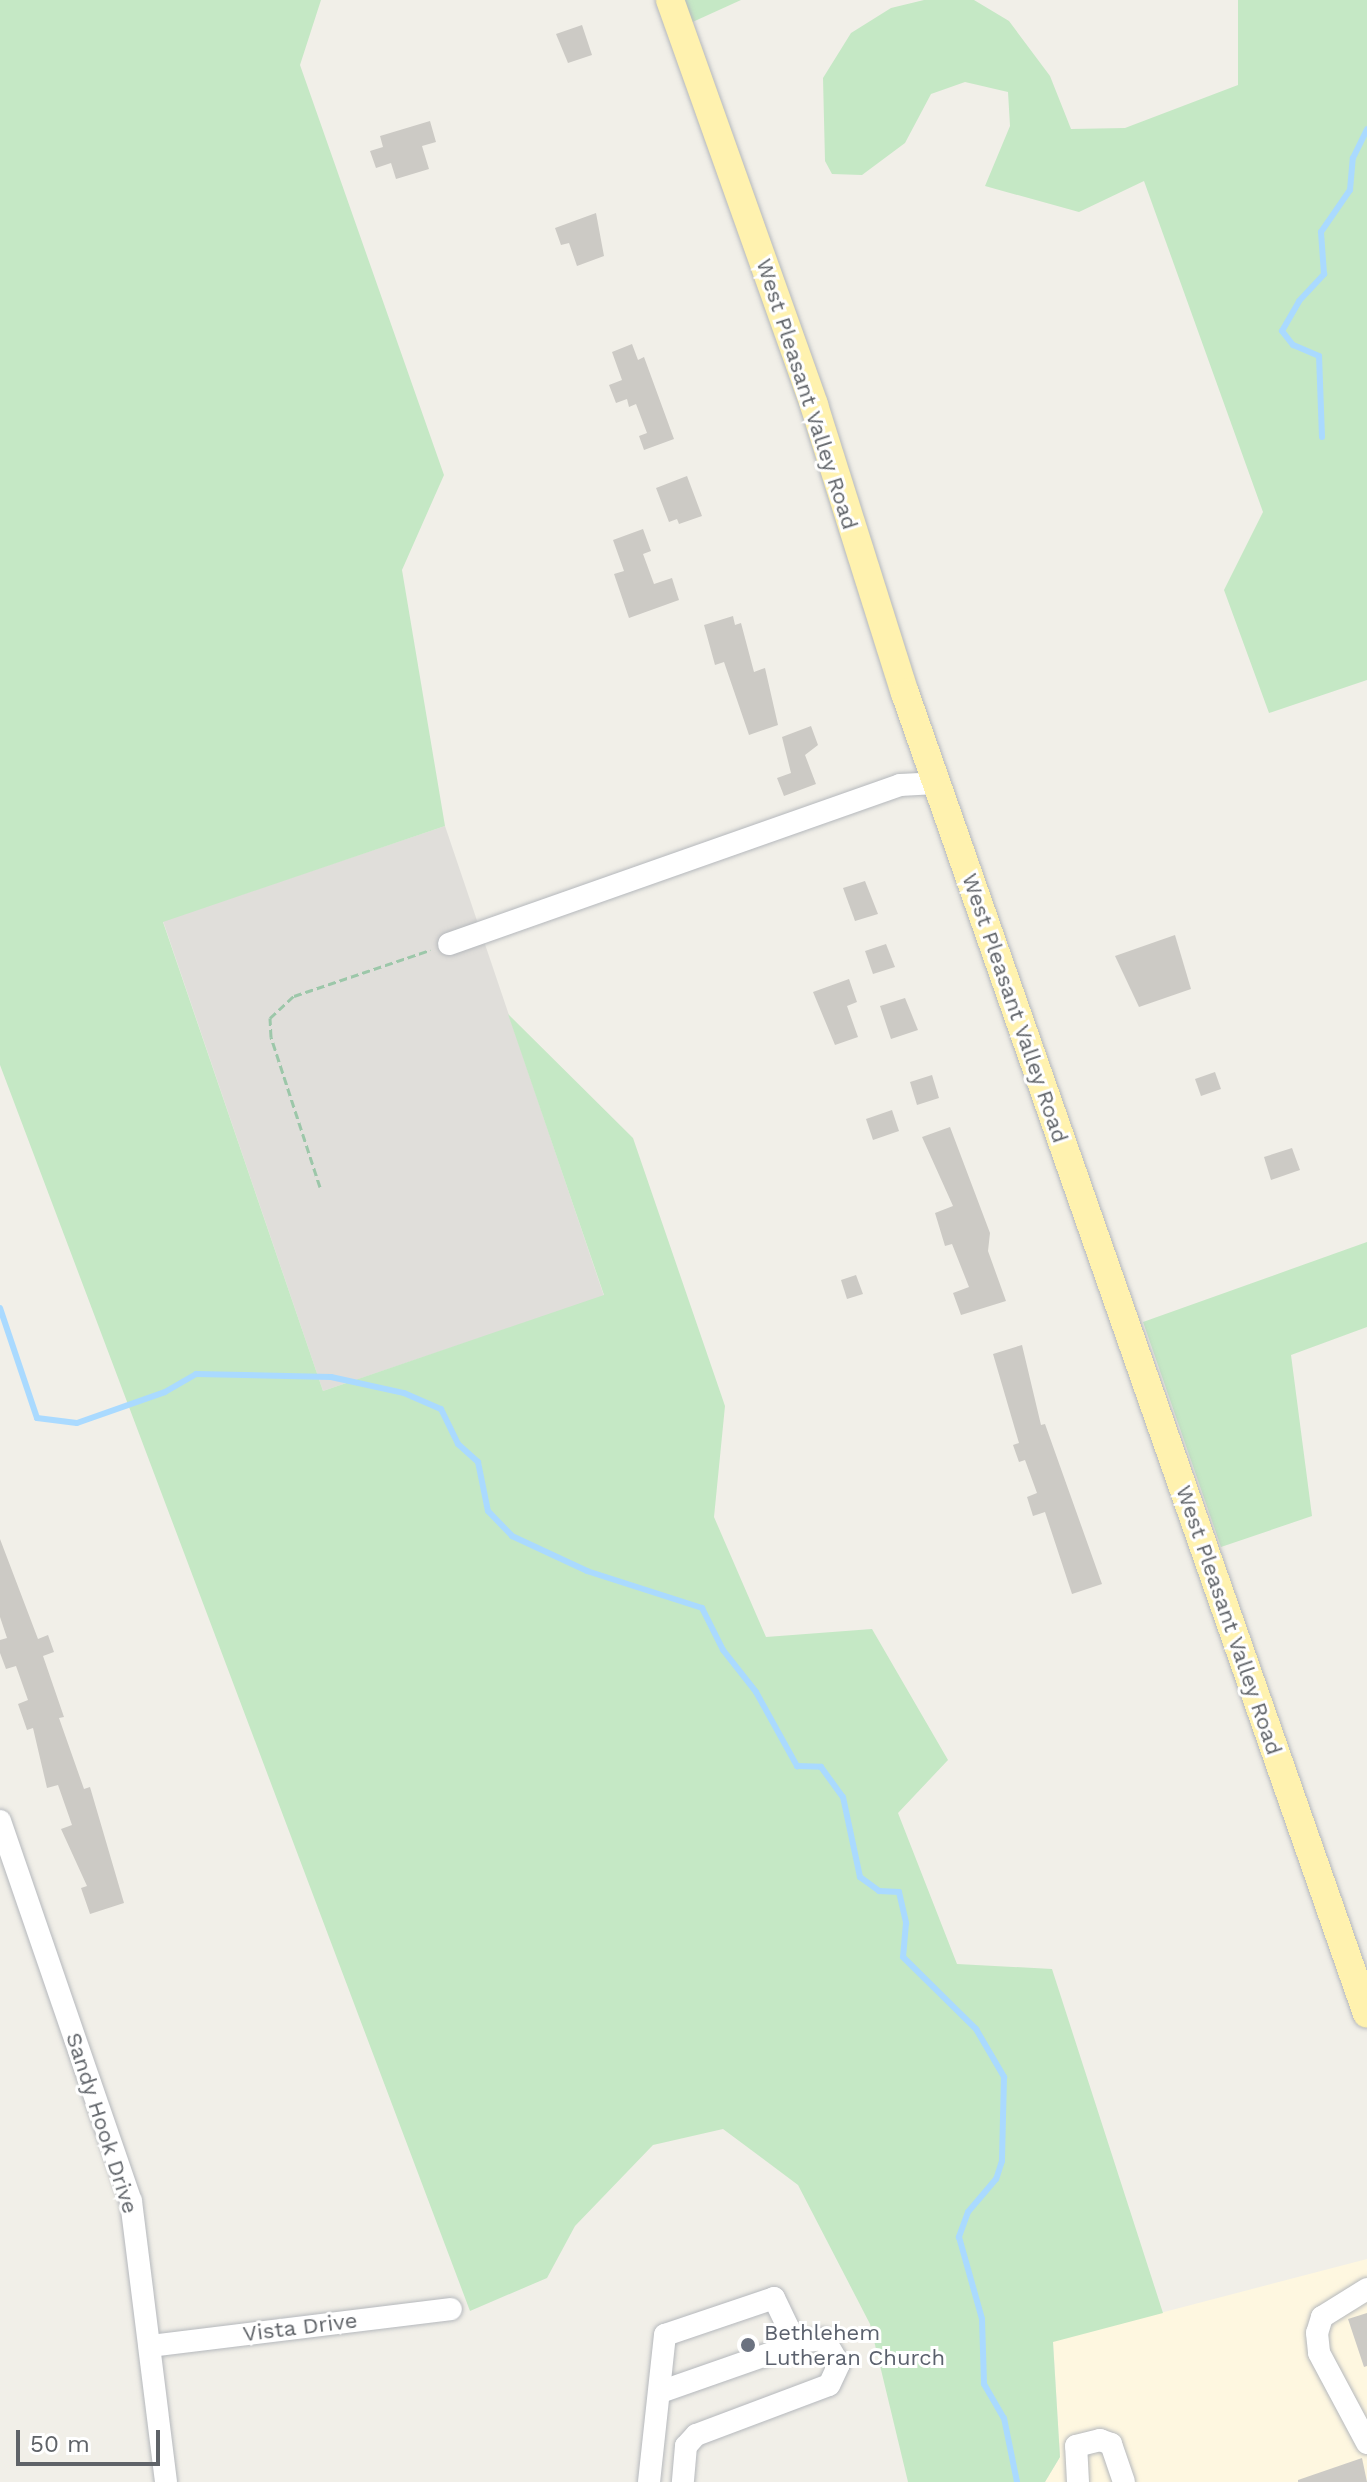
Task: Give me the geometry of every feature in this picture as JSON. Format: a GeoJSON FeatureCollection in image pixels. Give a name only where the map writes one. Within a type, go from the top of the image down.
{"type":"FeatureCollection","features":[{"type":"Feature","properties":{"kind":"main road","name":"West Pleasant Valley Road"},"geometry":{"type":"LineString","coordinates":[[670,0],[811,397],[936,783],[1367,2014]]}},
{"type":"Feature","properties":{"kind":"street"},"geometry":{"type":"LineString","coordinates":[[449,944],[900,785],[936,783]]}},
{"type":"Feature","properties":{"kind":"street","name":"Sandy Hook Drive"},"geometry":{"type":"LineString","coordinates":[[0,1821],[127,2184],[166,2482]]}},
{"type":"Feature","properties":{"kind":"street"},"geometry":{"type":"LineString","coordinates":[[1367,2289],[1322,2317],[1317,2333],[1319,2353],[1367,2443]]}},
{"type":"Feature","properties":{"kind":"street"},"geometry":{"type":"LineString","coordinates":[[649,2482],[652,2428],[663,2391],[665,2335],[774,2298],[796,2344]]}},
{"type":"Feature","properties":{"kind":"street","name":"Vista Drive"},"geometry":{"type":"LineString","coordinates":[[150,2346],[451,2309]]}},
{"type":"Feature","properties":{"kind":"street"},"geometry":{"type":"LineString","coordinates":[[663,2391],[796,2344],[824,2339],[835,2351],[838,2373],[829,2385],[696,2435],[686,2446],[683,2482]]}},
{"type":"Feature","properties":{"kind":"street"},"geometry":{"type":"LineString","coordinates":[[652,2428],[686,2446]]}},
{"type":"Feature","properties":{"kind":"street"},"geometry":{"type":"LineString","coordinates":[[1078,2482],[1076,2446],[1100,2440],[1111,2444],[1124,2482]]}},
{"type":"Feature","properties":{"kind":"path"},"geometry":{"type":"LineString","coordinates":[[320,1187],[271,1037],[270,1018],[294,996],[449,944]]}},
{"type":"Feature","properties":{"kind":"shaded area"},"geometry":{"type":"Polygon","coordinates":[[[445,826],[604,1296],[323,1391],[163,921],[445,826]]]}},
{"type":"Feature","properties":{"kind":"shaded area"},"geometry":{"type":"Polygon","coordinates":[[[1367,2259],[1367,2482],[1045,2482],[1060,2457],[1053,2341],[1367,2259]]]}},
{"type":"Feature","properties":{"kind":"green space"},"geometry":{"type":"Polygon","coordinates":[[[0,0],[321,0],[300,65],[444,475],[402,570],[445,826],[163,922],[323,1391],[604,1295],[508,1014],[633,1138],[725,1406],[714,1517],[766,1637],[872,1629],[948,1760],[898,1813],[957,1964],[1052,1969],[1163,2313],[1053,2342],[1060,2457],[1045,2482],[908,2482],[870,2324],[798,2185],[723,2129],[653,2145],[575,2226],[547,2278],[470,2311],[0,1065],[0,0]]]}},
{"type":"Feature","properties":{"kind":"green space"},"geometry":{"type":"Polygon","coordinates":[[[678,0],[741,0],[686,25],[678,0]]]}},
{"type":"Feature","properties":{"kind":"green space"},"geometry":{"type":"Polygon","coordinates":[[[924,0],[974,0],[1009,21],[1050,76],[1071,129],[1125,128],[1238,85],[1238,0],[1367,0],[1367,680],[1269,713],[1224,590],[1263,512],[1144,181],[1079,212],[985,186],[1010,126],[1008,92],[965,82],[931,94],[905,143],[862,175],[832,174],[825,161],[823,78],[851,33],[891,8],[924,0]]]}},
{"type":"Feature","properties":{"kind":"green space"},"geometry":{"type":"Polygon","coordinates":[[[1367,1242],[1367,1327],[1291,1355],[1312,1516],[1221,1547],[1143,1322],[1367,1242]]]}},
{"type":"Feature","properties":{"kind":"building"},"geometry":{"type":"Polygon","coordinates":[[[582,25],[592,55],[568,63],[556,34],[582,25]]]}},
{"type":"Feature","properties":{"kind":"building"},"geometry":{"type":"Polygon","coordinates":[[[430,121],[436,142],[422,146],[429,169],[396,179],[391,163],[376,168],[370,151],[383,147],[380,136],[430,121]]]}},
{"type":"Feature","properties":{"kind":"building"},"geometry":{"type":"Polygon","coordinates":[[[596,213],[604,256],[577,266],[569,243],[561,245],[555,228],[596,213]]]}},
{"type":"Feature","properties":{"kind":"building"},"geometry":{"type":"Polygon","coordinates":[[[632,344],[638,360],[644,357],[674,439],[644,450],[639,436],[647,433],[636,404],[629,407],[627,399],[616,403],[609,385],[622,380],[612,352],[632,344]]]}},
{"type":"Feature","properties":{"kind":"building"},"geometry":{"type":"Polygon","coordinates":[[[687,476],[702,516],[679,524],[677,519],[669,522],[656,488],[687,476]]]}},
{"type":"Feature","properties":{"kind":"building"},"geometry":{"type":"Polygon","coordinates":[[[643,529],[651,551],[643,554],[654,584],[672,578],[679,600],[629,618],[614,574],[624,571],[613,540],[643,529]]]}},
{"type":"Feature","properties":{"kind":"building"},"geometry":{"type":"Polygon","coordinates":[[[733,616],[735,625],[741,623],[754,672],[765,668],[778,725],[749,735],[724,662],[715,665],[704,625],[733,616]]]}},
{"type":"Feature","properties":{"kind":"building"},"geometry":{"type":"Polygon","coordinates":[[[811,726],[818,745],[805,755],[816,784],[784,796],[777,778],[791,773],[782,737],[811,726]]]}},
{"type":"Feature","properties":{"kind":"building"},"geometry":{"type":"Polygon","coordinates":[[[865,881],[878,914],[855,921],[843,888],[865,881]]]}},
{"type":"Feature","properties":{"kind":"building"},"geometry":{"type":"Polygon","coordinates":[[[1175,935],[1191,989],[1139,1007],[1115,956],[1175,935]]]}},
{"type":"Feature","properties":{"kind":"building"},"geometry":{"type":"Polygon","coordinates":[[[886,944],[895,967],[873,974],[865,951],[886,944]]]}},
{"type":"Feature","properties":{"kind":"building"},"geometry":{"type":"Polygon","coordinates":[[[849,979],[857,1002],[847,1006],[858,1037],[835,1045],[813,992],[849,979]]]}},
{"type":"Feature","properties":{"kind":"building"},"geometry":{"type":"Polygon","coordinates":[[[905,998],[918,1030],[891,1039],[880,1006],[905,998]]]}},
{"type":"Feature","properties":{"kind":"building"},"geometry":{"type":"Polygon","coordinates":[[[1215,1072],[1221,1089],[1201,1096],[1195,1079],[1215,1072]]]}},
{"type":"Feature","properties":{"kind":"building"},"geometry":{"type":"Polygon","coordinates":[[[932,1075],[939,1098],[917,1105],[910,1082],[932,1075]]]}},
{"type":"Feature","properties":{"kind":"building"},"geometry":{"type":"Polygon","coordinates":[[[892,1110],[899,1131],[873,1140],[866,1119],[892,1110]]]}},
{"type":"Feature","properties":{"kind":"building"},"geometry":{"type":"Polygon","coordinates":[[[950,1127],[990,1233],[988,1251],[1006,1301],[961,1315],[953,1293],[969,1287],[952,1244],[945,1246],[935,1213],[953,1206],[922,1137],[950,1127]]]}},
{"type":"Feature","properties":{"kind":"building"},"geometry":{"type":"Polygon","coordinates":[[[1292,1148],[1300,1170],[1271,1180],[1264,1157],[1292,1148]]]}},
{"type":"Feature","properties":{"kind":"building"},"geometry":{"type":"Polygon","coordinates":[[[856,1275],[863,1294],[847,1299],[841,1280],[856,1275]]]}},
{"type":"Feature","properties":{"kind":"building"},"geometry":{"type":"Polygon","coordinates":[[[1022,1345],[1041,1425],[1045,1424],[1102,1584],[1072,1594],[1045,1512],[1033,1516],[1027,1497],[1037,1493],[1025,1460],[1019,1462],[1013,1445],[1019,1443],[993,1354],[1022,1345]]]}},
{"type":"Feature","properties":{"kind":"building"},"geometry":{"type":"Polygon","coordinates":[[[0,1539],[38,1639],[48,1635],[54,1652],[43,1656],[64,1717],[59,1718],[84,1789],[90,1787],[124,1903],[90,1914],[81,1888],[87,1886],[61,1829],[72,1825],[58,1785],[47,1788],[33,1728],[27,1730],[18,1704],[28,1700],[16,1666],[6,1669],[0,1653],[0,1640],[7,1638],[0,1617],[0,1539]]]}},
{"type":"Feature","properties":{"kind":"building"},"geometry":{"type":"Polygon","coordinates":[[[1367,2313],[1367,2366],[1364,2367],[1348,2319],[1367,2313]]]}},
{"type":"Feature","properties":{"kind":"building"},"geometry":{"type":"Polygon","coordinates":[[[1362,2458],[1367,2482],[1298,2482],[1298,2480],[1362,2458]]]}},
{"type":"Feature","properties":{"kind":"waterway"},"geometry":{"type":"LineString","coordinates":[[1322,437],[1319,356],[1293,345],[1282,331],[1299,301],[1324,274],[1321,232],[1350,190],[1353,158],[1367,129]]}},
{"type":"Feature","properties":{"kind":"waterway"},"geometry":{"type":"LineString","coordinates":[[0,1308],[37,1418],[77,1423],[165,1392],[196,1374],[331,1377],[404,1393],[441,1409],[458,1444],[478,1462],[488,1511],[512,1536],[587,1571],[702,1608],[723,1650],[756,1692],[797,1766],[821,1767],[843,1797],[860,1877],[879,1891],[899,1892],[906,1923],[903,1957],[976,2029],[1004,2077],[1002,2161],[996,2179],[968,2212],[959,2237],[982,2319],[984,2384],[1004,2418],[1017,2482]]}},
{"type":"Feature","properties":{"kind":"place","name":"Bethlehem Lutheran Church"},"geometry":{"type":"Point","coordinates":[748,2345]}}]}
